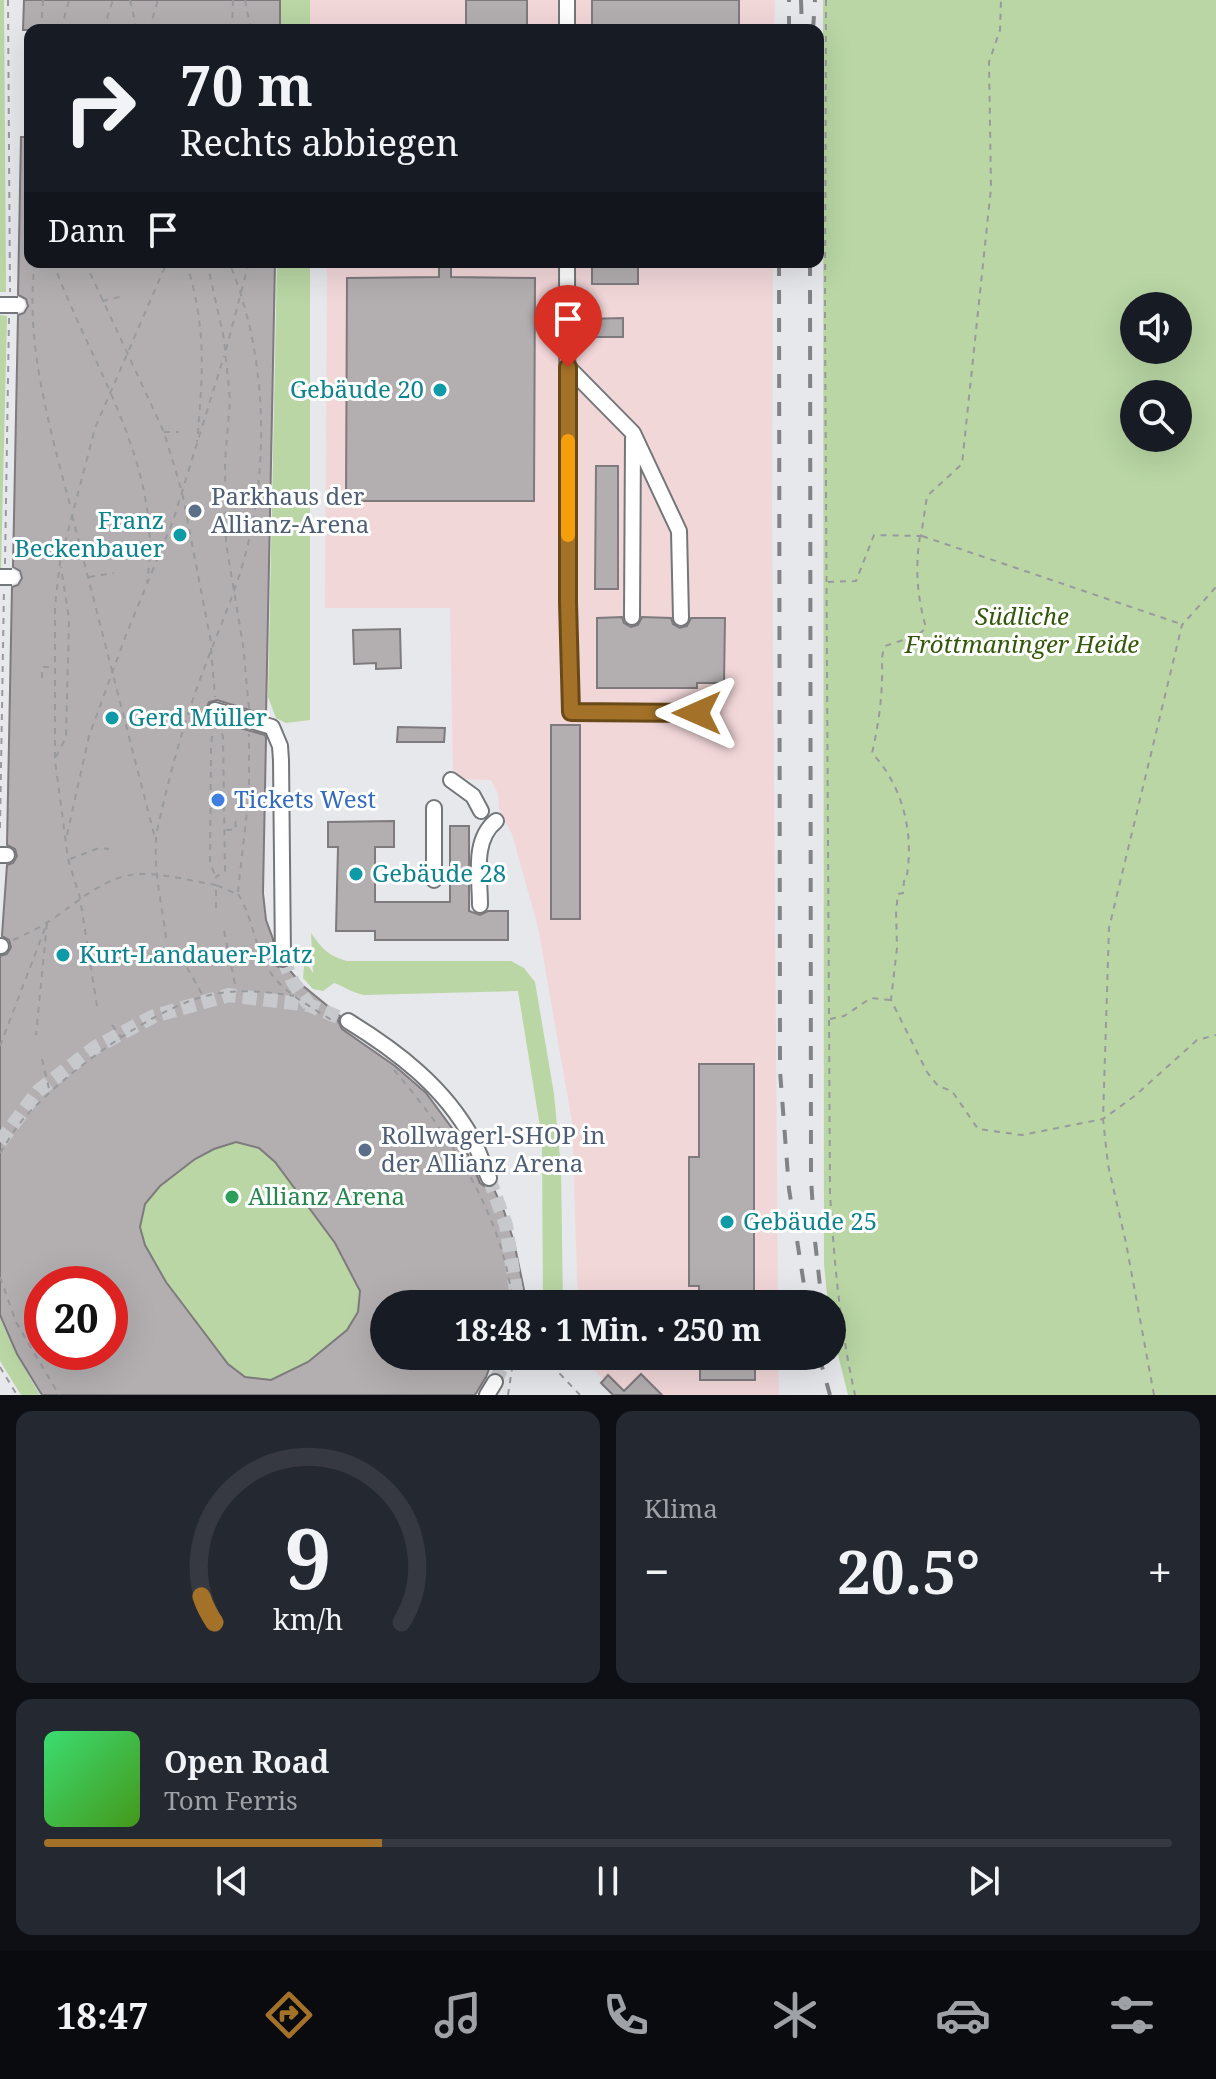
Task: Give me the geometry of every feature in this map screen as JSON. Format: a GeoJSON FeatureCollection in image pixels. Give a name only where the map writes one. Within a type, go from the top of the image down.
{"type":"FeatureCollection","features":[{"type":"Feature","properties":{"kind":"lane"},"geometry":{"type":"LineString","coordinates":[[567,0],[567,24]]}},
{"type":"Feature","properties":{"kind":"lane"},"geometry":{"type":"LineString","coordinates":[[567,268],[571,712],[697,713]]}},
{"type":"Feature","properties":{"kind":"lane"},"geometry":{"type":"LineString","coordinates":[[568,367],[633,433],[679,531],[681,618]]}},
{"type":"Feature","properties":{"kind":"lane"},"geometry":{"type":"LineString","coordinates":[[632,617],[633,433]]}},
{"type":"Feature","properties":{"kind":"lane"},"geometry":{"type":"LineString","coordinates":[[215,710],[272,727],[280,746],[283,959]]}},
{"type":"Feature","properties":{"kind":"lane"},"geometry":{"type":"LineString","coordinates":[[451,780],[473,796],[481,811]]}},
{"type":"Feature","properties":{"kind":"lane"},"geometry":{"type":"LineString","coordinates":[[434,808],[434,880]]}},
{"type":"Feature","properties":{"kind":"lane"},"geometry":{"type":"LineString","coordinates":[[480,905],[480,843],[484,832],[496,821]]}},
{"type":"Feature","properties":{"kind":"lane"},"geometry":{"type":"LineString","coordinates":[[344,1024],[382,1042],[419,1071],[473,1140],[489,1178]]}},
{"type":"Feature","properties":{"kind":"path"},"geometry":{"type":"LineString","coordinates":[[0,828],[9,305],[8,0]]}},
{"type":"Feature","properties":{"kind":"path"},"geometry":{"type":"LineString","coordinates":[[41,24],[43,0]]}},
{"type":"Feature","properties":{"kind":"path"},"geometry":{"type":"LineString","coordinates":[[63,24],[69,0]]}},
{"type":"Feature","properties":{"kind":"path"},"geometry":{"type":"LineString","coordinates":[[105,24],[113,0]]}},
{"type":"Feature","properties":{"kind":"path"},"geometry":{"type":"LineString","coordinates":[[130,0],[136,24]]}},
{"type":"Feature","properties":{"kind":"path"},"geometry":{"type":"LineString","coordinates":[[151,24],[158,0]]}},
{"type":"Feature","properties":{"kind":"path"},"geometry":{"type":"LineString","coordinates":[[232,24],[233,0]]}},
{"type":"Feature","properties":{"kind":"path"},"geometry":{"type":"LineString","coordinates":[[245,0],[250,24]]}},
{"type":"Feature","properties":{"kind":"path"},"geometry":{"type":"LineString","coordinates":[[826,0],[830,1193],[835,1276],[855,1395]]}},
{"type":"Feature","properties":{"kind":"path"},"geometry":{"type":"LineString","coordinates":[[1001,0],[1000,30],[989,62],[991,188],[962,464],[927,496],[916,563],[916,587],[926,628],[918,635],[885,646],[881,656],[880,715],[875,729],[877,741],[872,753],[892,777],[909,828],[910,843],[903,893],[898,894],[897,948],[891,1000],[927,1072],[938,1086],[952,1091],[978,1129],[1022,1135],[1103,1119],[1136,1095],[1197,1040],[1216,1035]]}},
{"type":"Feature","properties":{"kind":"path"},"geometry":{"type":"LineString","coordinates":[[35,268],[33,311],[41,381],[71,513],[156,839],[166,938]]}},
{"type":"Feature","properties":{"kind":"path"},"geometry":{"type":"LineString","coordinates":[[56,268],[135,453],[147,500],[151,555],[146,588]]}},
{"type":"Feature","properties":{"kind":"path"},"geometry":{"type":"LineString","coordinates":[[88,268],[164,432],[182,492],[201,579],[211,645],[215,710],[211,750],[210,863],[216,877],[216,908]]}},
{"type":"Feature","properties":{"kind":"path"},"geometry":{"type":"LineString","coordinates":[[97,1006],[80,898],[68,859],[55,760],[55,606],[60,562],[71,513],[95,428],[164,268]]}},
{"type":"Feature","properties":{"kind":"path"},"geometry":{"type":"LineString","coordinates":[[188,268],[202,321],[203,359],[197,447]]}},
{"type":"Feature","properties":{"kind":"path"},"geometry":{"type":"LineString","coordinates":[[208,268],[224,339],[230,400],[225,462],[226,531],[250,720],[249,794],[237,894]]}},
{"type":"Feature","properties":{"kind":"path"},"geometry":{"type":"LineString","coordinates":[[156,839],[175,755],[211,645],[234,589],[253,517],[259,455],[258,382],[243,294],[232,268]]}},
{"type":"Feature","properties":{"kind":"path"},"geometry":{"type":"LineString","coordinates":[[66,840],[89,736],[182,492],[243,294],[248,268]]}},
{"type":"Feature","properties":{"kind":"path"},"geometry":{"type":"LineString","coordinates":[[102,301],[120,297]]}},
{"type":"Feature","properties":{"kind":"path"},"geometry":{"type":"LineString","coordinates":[[164,432],[179,432]]}},
{"type":"Feature","properties":{"kind":"path"},"geometry":{"type":"LineString","coordinates":[[827,582],[856,581],[874,535],[920,536],[1182,625]]}},
{"type":"Feature","properties":{"kind":"path"},"geometry":{"type":"LineString","coordinates":[[55,760],[66,737],[68,663],[69,607],[60,562]]}},
{"type":"Feature","properties":{"kind":"path"},"geometry":{"type":"LineString","coordinates":[[89,577],[114,573]]}},
{"type":"Feature","properties":{"kind":"path"},"geometry":{"type":"LineString","coordinates":[[1154,1395],[1108,1165],[1103,1119],[1109,928],[1182,625],[1216,587]]}},
{"type":"Feature","properties":{"kind":"path"},"geometry":{"type":"LineString","coordinates":[[42,678],[42,667],[54,667]]}},
{"type":"Feature","properties":{"kind":"path"},"geometry":{"type":"LineString","coordinates":[[215,710],[223,737],[225,871],[216,877]]}},
{"type":"Feature","properties":{"kind":"path"},"geometry":{"type":"LineString","coordinates":[[166,726],[184,726]]}},
{"type":"Feature","properties":{"kind":"path"},"geometry":{"type":"LineString","coordinates":[[224,830],[236,829],[235,818]]}},
{"type":"Feature","properties":{"kind":"path"},"geometry":{"type":"LineString","coordinates":[[68,859],[99,848],[109,849]]}},
{"type":"Feature","properties":{"kind":"path"},"geometry":{"type":"LineString","coordinates":[[0,946],[47,923],[80,898],[119,877],[158,875],[216,885],[237,894],[249,912],[263,961],[273,977],[295,997],[344,1024]]}},
{"type":"Feature","properties":{"kind":"path"},"geometry":{"type":"LineString","coordinates":[[36,1035],[47,923]]}},
{"type":"Feature","properties":{"kind":"path"},"geometry":{"type":"LineString","coordinates":[[0,1046],[47,923]]}},
{"type":"Feature","properties":{"kind":"path"},"geometry":{"type":"LineString","coordinates":[[224,931],[236,991]]}},
{"type":"Feature","properties":{"kind":"path"},"geometry":{"type":"LineString","coordinates":[[181,957],[203,997]]}},
{"type":"Feature","properties":{"kind":"path"},"geometry":{"type":"LineString","coordinates":[[0,1153],[23,1118],[70,1075],[122,1037],[178,1006],[203,997],[236,991],[254,990],[295,997]]}},
{"type":"Feature","properties":{"kind":"path"},"geometry":{"type":"LineString","coordinates":[[829,1019],[844,1016],[871,998],[891,1000]]}},
{"type":"Feature","properties":{"kind":"path"},"geometry":{"type":"LineString","coordinates":[[112,1025],[122,1037]]}},
{"type":"Feature","properties":{"kind":"path"},"geometry":{"type":"LineString","coordinates":[[42,1059],[50,1094]]}},
{"type":"Feature","properties":{"kind":"path"},"geometry":{"type":"LineString","coordinates":[[393,1070],[454,1147],[483,1199],[501,1247],[510,1290]]}},
{"type":"Feature","properties":{"kind":"path"},"geometry":{"type":"LineString","coordinates":[[0,1277],[16,1322],[59,1395]]}},
{"type":"Feature","properties":{"kind":"path"},"geometry":{"type":"LineString","coordinates":[[0,1367],[17,1395]]}},
{"type":"Feature","properties":{"kind":"path"},"geometry":{"type":"LineString","coordinates":[[508,1395],[512,1370]]}},
{"type":"Feature","properties":{"kind":"path"},"geometry":{"type":"LineString","coordinates":[[556,1370],[580,1395]]}},
{"type":"Feature","properties":{"kind":"shaded area"},"geometry":{"type":"Polygon","coordinates":[[[310,0],[775,0],[774,24],[310,24],[310,0]]]}},
{"type":"Feature","properties":{"kind":"shaded area"},"geometry":{"type":"Polygon","coordinates":[[[327,268],[773,268],[778,1290],[578,1290],[572,1122],[538,927],[512,834],[499,809],[498,794],[491,780],[453,779],[450,608],[325,608],[327,268]]]}},
{"type":"Feature","properties":{"kind":"shaded area"},"geometry":{"type":"Polygon","coordinates":[[[594,1370],[778,1370],[779,1395],[619,1395],[594,1370]]]}},
{"type":"Feature","properties":{"kind":"green space"},"geometry":{"type":"Polygon","coordinates":[[[0,0],[4,0],[6,292],[0,292],[0,0]]]}},
{"type":"Feature","properties":{"kind":"green space"},"geometry":{"type":"Polygon","coordinates":[[[281,0],[310,0],[310,24],[281,24],[281,0]]]}},
{"type":"Feature","properties":{"kind":"green space","name":"Südliche Fröttmaninger Heide"},"geometry":{"type":"Polygon","coordinates":[[[823,0],[1216,0],[1216,1395],[848,1395],[842,1370],[846,1370],[846,1290],[827,1290],[824,1264],[823,0]]]}},
{"type":"Feature","properties":{"kind":"green space"},"geometry":{"type":"Polygon","coordinates":[[[277,268],[310,268],[310,720],[286,723],[276,718],[268,697],[277,268]]]}},
{"type":"Feature","properties":{"kind":"green space"},"geometry":{"type":"Polygon","coordinates":[[[0,315],[7,316],[1,569],[0,569],[0,315]]]}},
{"type":"Feature","properties":{"kind":"green space"},"geometry":{"type":"Polygon","coordinates":[[[311,933],[326,951],[347,961],[511,961],[524,968],[535,982],[554,1094],[561,1168],[563,1290],[543,1290],[542,1139],[518,991],[364,995],[334,983],[323,991],[313,989],[303,978],[304,966],[313,973],[311,933]]]}},
{"type":"Feature","properties":{"kind":"green space"},"geometry":{"type":"Polygon","coordinates":[[[188,1013],[375,1290],[370,1290],[370,1370],[453,1370],[483,1376],[82,1395],[98,1370],[128,1370],[128,1266],[24,1266],[24,1286],[0,1222],[188,1013]]]}},
{"type":"Feature","properties":{"kind":"green space"},"geometry":{"type":"Polygon","coordinates":[[[0,1318],[24,1370],[40,1395],[21,1395],[0,1361],[0,1318]]]}},
{"type":"Feature","properties":{"kind":"building"},"geometry":{"type":"Polygon","coordinates":[[[24,0],[280,0],[280,24],[24,24],[23,30],[24,0]]]}},
{"type":"Feature","properties":{"kind":"building"},"geometry":{"type":"Polygon","coordinates":[[[466,0],[527,0],[527,24],[466,24],[466,0]]]}},
{"type":"Feature","properties":{"kind":"building"},"geometry":{"type":"Polygon","coordinates":[[[592,0],[739,0],[739,24],[592,24],[592,0]]]}},
{"type":"Feature","properties":{"kind":"building"},"geometry":{"type":"Polygon","coordinates":[[[21,137],[24,137],[24,268],[275,268],[266,715],[217,700],[209,702],[205,712],[212,720],[265,735],[266,738],[263,893],[275,965],[288,968],[302,985],[340,1016],[338,1021],[342,1029],[395,1066],[426,1093],[463,1143],[480,1183],[487,1188],[493,1187],[504,1211],[524,1290],[370,1290],[370,1370],[489,1370],[475,1395],[42,1395],[27,1370],[128,1370],[128,1266],[24,1266],[24,1365],[0,1315],[0,956],[7,954],[11,947],[9,940],[2,936],[7,865],[13,863],[17,856],[15,849],[7,845],[12,587],[18,585],[22,578],[20,571],[13,567],[18,315],[24,313],[28,306],[26,299],[18,295],[21,137]],[[236,1142],[214,1149],[195,1159],[160,1186],[145,1204],[140,1227],[145,1245],[166,1282],[228,1364],[245,1377],[271,1380],[308,1362],[347,1330],[358,1312],[360,1291],[335,1243],[275,1162],[259,1148],[236,1142]]]}},
{"type":"Feature","properties":{"kind":"building","name":"Gebäude 20"},"geometry":{"type":"Polygon","coordinates":[[[439,268],[451,268],[451,277],[535,278],[534,501],[346,501],[347,278],[439,277],[439,268]]]}},
{"type":"Feature","properties":{"kind":"building"},"geometry":{"type":"Polygon","coordinates":[[[592,268],[638,268],[638,284],[592,284],[592,268]]]}},
{"type":"Feature","properties":{"kind":"building"},"geometry":{"type":"Polygon","coordinates":[[[623,318],[623,337],[585,337],[585,319],[623,318]]]}},
{"type":"Feature","properties":{"kind":"building"},"geometry":{"type":"Polygon","coordinates":[[[596,466],[618,466],[618,589],[595,589],[596,466]]]}},
{"type":"Feature","properties":{"kind":"building"},"geometry":{"type":"Polygon","coordinates":[[[622,617],[624,623],[631,627],[638,625],[642,617],[671,618],[673,624],[680,628],[687,626],[691,618],[725,618],[724,683],[697,683],[697,688],[597,688],[597,618],[622,617]]]}},
{"type":"Feature","properties":{"kind":"building"},"geometry":{"type":"Polygon","coordinates":[[[400,629],[401,668],[376,669],[376,663],[354,664],[353,630],[400,629]]]}},
{"type":"Feature","properties":{"kind":"building"},"geometry":{"type":"Polygon","coordinates":[[[551,725],[580,725],[580,919],[551,919],[551,725]]]}},
{"type":"Feature","properties":{"kind":"building"},"geometry":{"type":"Polygon","coordinates":[[[398,727],[445,728],[444,742],[397,742],[398,727]]]}},
{"type":"Feature","properties":{"kind":"building","name":"Gebäude 28"},"geometry":{"type":"Polygon","coordinates":[[[394,821],[394,847],[375,847],[375,902],[450,902],[450,826],[469,826],[469,911],[480,915],[488,911],[508,911],[508,940],[375,940],[375,931],[336,931],[338,847],[328,847],[328,822],[394,821]]]}},
{"type":"Feature","properties":{"kind":"building","name":"Gebäude 25"},"geometry":{"type":"Polygon","coordinates":[[[699,1064],[754,1064],[754,1290],[699,1290],[699,1286],[689,1286],[689,1157],[699,1157],[699,1064]]]}},
{"type":"Feature","properties":{"kind":"building"},"geometry":{"type":"Polygon","coordinates":[[[700,1370],[755,1370],[755,1380],[700,1380],[700,1370]]]}},
{"type":"Feature","properties":{"kind":"building"},"geometry":{"type":"Polygon","coordinates":[[[641,1374],[662,1395],[613,1395],[601,1383],[608,1375],[624,1391],[641,1374]]]}},
{"type":"Feature","properties":{"kind":"tunnel"},"geometry":{"type":"LineString","coordinates":[[283,959],[293,982],[309,1005]]}},
{"type":"Feature","properties":{"kind":"tunnel"},"geometry":{"type":"LineString","coordinates":[[0,1142],[38,1091],[94,1048],[154,1016],[229,995],[309,1005],[348,1021]]}},
{"type":"Feature","properties":{"kind":"tunnel"},"geometry":{"type":"LineString","coordinates":[[489,1178],[506,1225],[516,1290]]}},
{"type":"Feature","properties":{"kind":"tunnel"},"geometry":{"type":"LineString","coordinates":[[495,1382],[501,1370]]}},
{"type":"Feature","properties":{"kind":"railway"},"geometry":{"type":"LineString","coordinates":[[789,0],[789,24]]}},
{"type":"Feature","properties":{"kind":"railway"},"geometry":{"type":"LineString","coordinates":[[801,0],[802,24]]}},
{"type":"Feature","properties":{"kind":"railway"},"geometry":{"type":"LineString","coordinates":[[813,24],[815,0]]}},
{"type":"Feature","properties":{"kind":"railway"},"geometry":{"type":"LineString","coordinates":[[779,268],[780,1071],[789,1189],[805,1290]]}},
{"type":"Feature","properties":{"kind":"railway"},"geometry":{"type":"LineString","coordinates":[[810,268],[811,1179],[820,1290]]}},
{"type":"Feature","properties":{"kind":"railway"},"geometry":{"type":"LineString","coordinates":[[823,1370],[830,1395]]}},
{"type":"Feature","properties":{"kind":"slow traffic"},"geometry":{"type":"LineString","coordinates":[[568,441],[568,535]]}},
{"type":"Feature","properties":{"kind":"place","name":"Gebäude 20"},"geometry":{"type":"Point","coordinates":[440,390]}},
{"type":"Feature","properties":{"kind":"place","name":"Parkhaus der Allianz-Arena"},"geometry":{"type":"Point","coordinates":[195,511]}},
{"type":"Feature","properties":{"kind":"place","name":"Franz Beckenbauer"},"geometry":{"type":"Point","coordinates":[180,535]}},
{"type":"Feature","properties":{"kind":"place","name":"Gerd Müller"},"geometry":{"type":"Point","coordinates":[112,718]}},
{"type":"Feature","properties":{"kind":"place","name":"Tickets West"},"geometry":{"type":"Point","coordinates":[218,800]}},
{"type":"Feature","properties":{"kind":"place","name":"Gebäude 28"},"geometry":{"type":"Point","coordinates":[356,874]}},
{"type":"Feature","properties":{"kind":"place","name":"Kurt-Landauer-Platz"},"geometry":{"type":"Point","coordinates":[63,955]}},
{"type":"Feature","properties":{"kind":"place","name":"Rollwagerl-SHOP in der Allianz Arena"},"geometry":{"type":"Point","coordinates":[365,1150]}},
{"type":"Feature","properties":{"kind":"place","name":"Allianz Arena"},"geometry":{"type":"Point","coordinates":[232,1197]}},
{"type":"Feature","properties":{"kind":"place","name":"Gebäude 25"},"geometry":{"type":"Point","coordinates":[727,1222]}},
{"type":"Feature","properties":{"kind":"route"},"geometry":{"type":"LineString","coordinates":[[568,367],[571,712],[697,713]]}}]}
